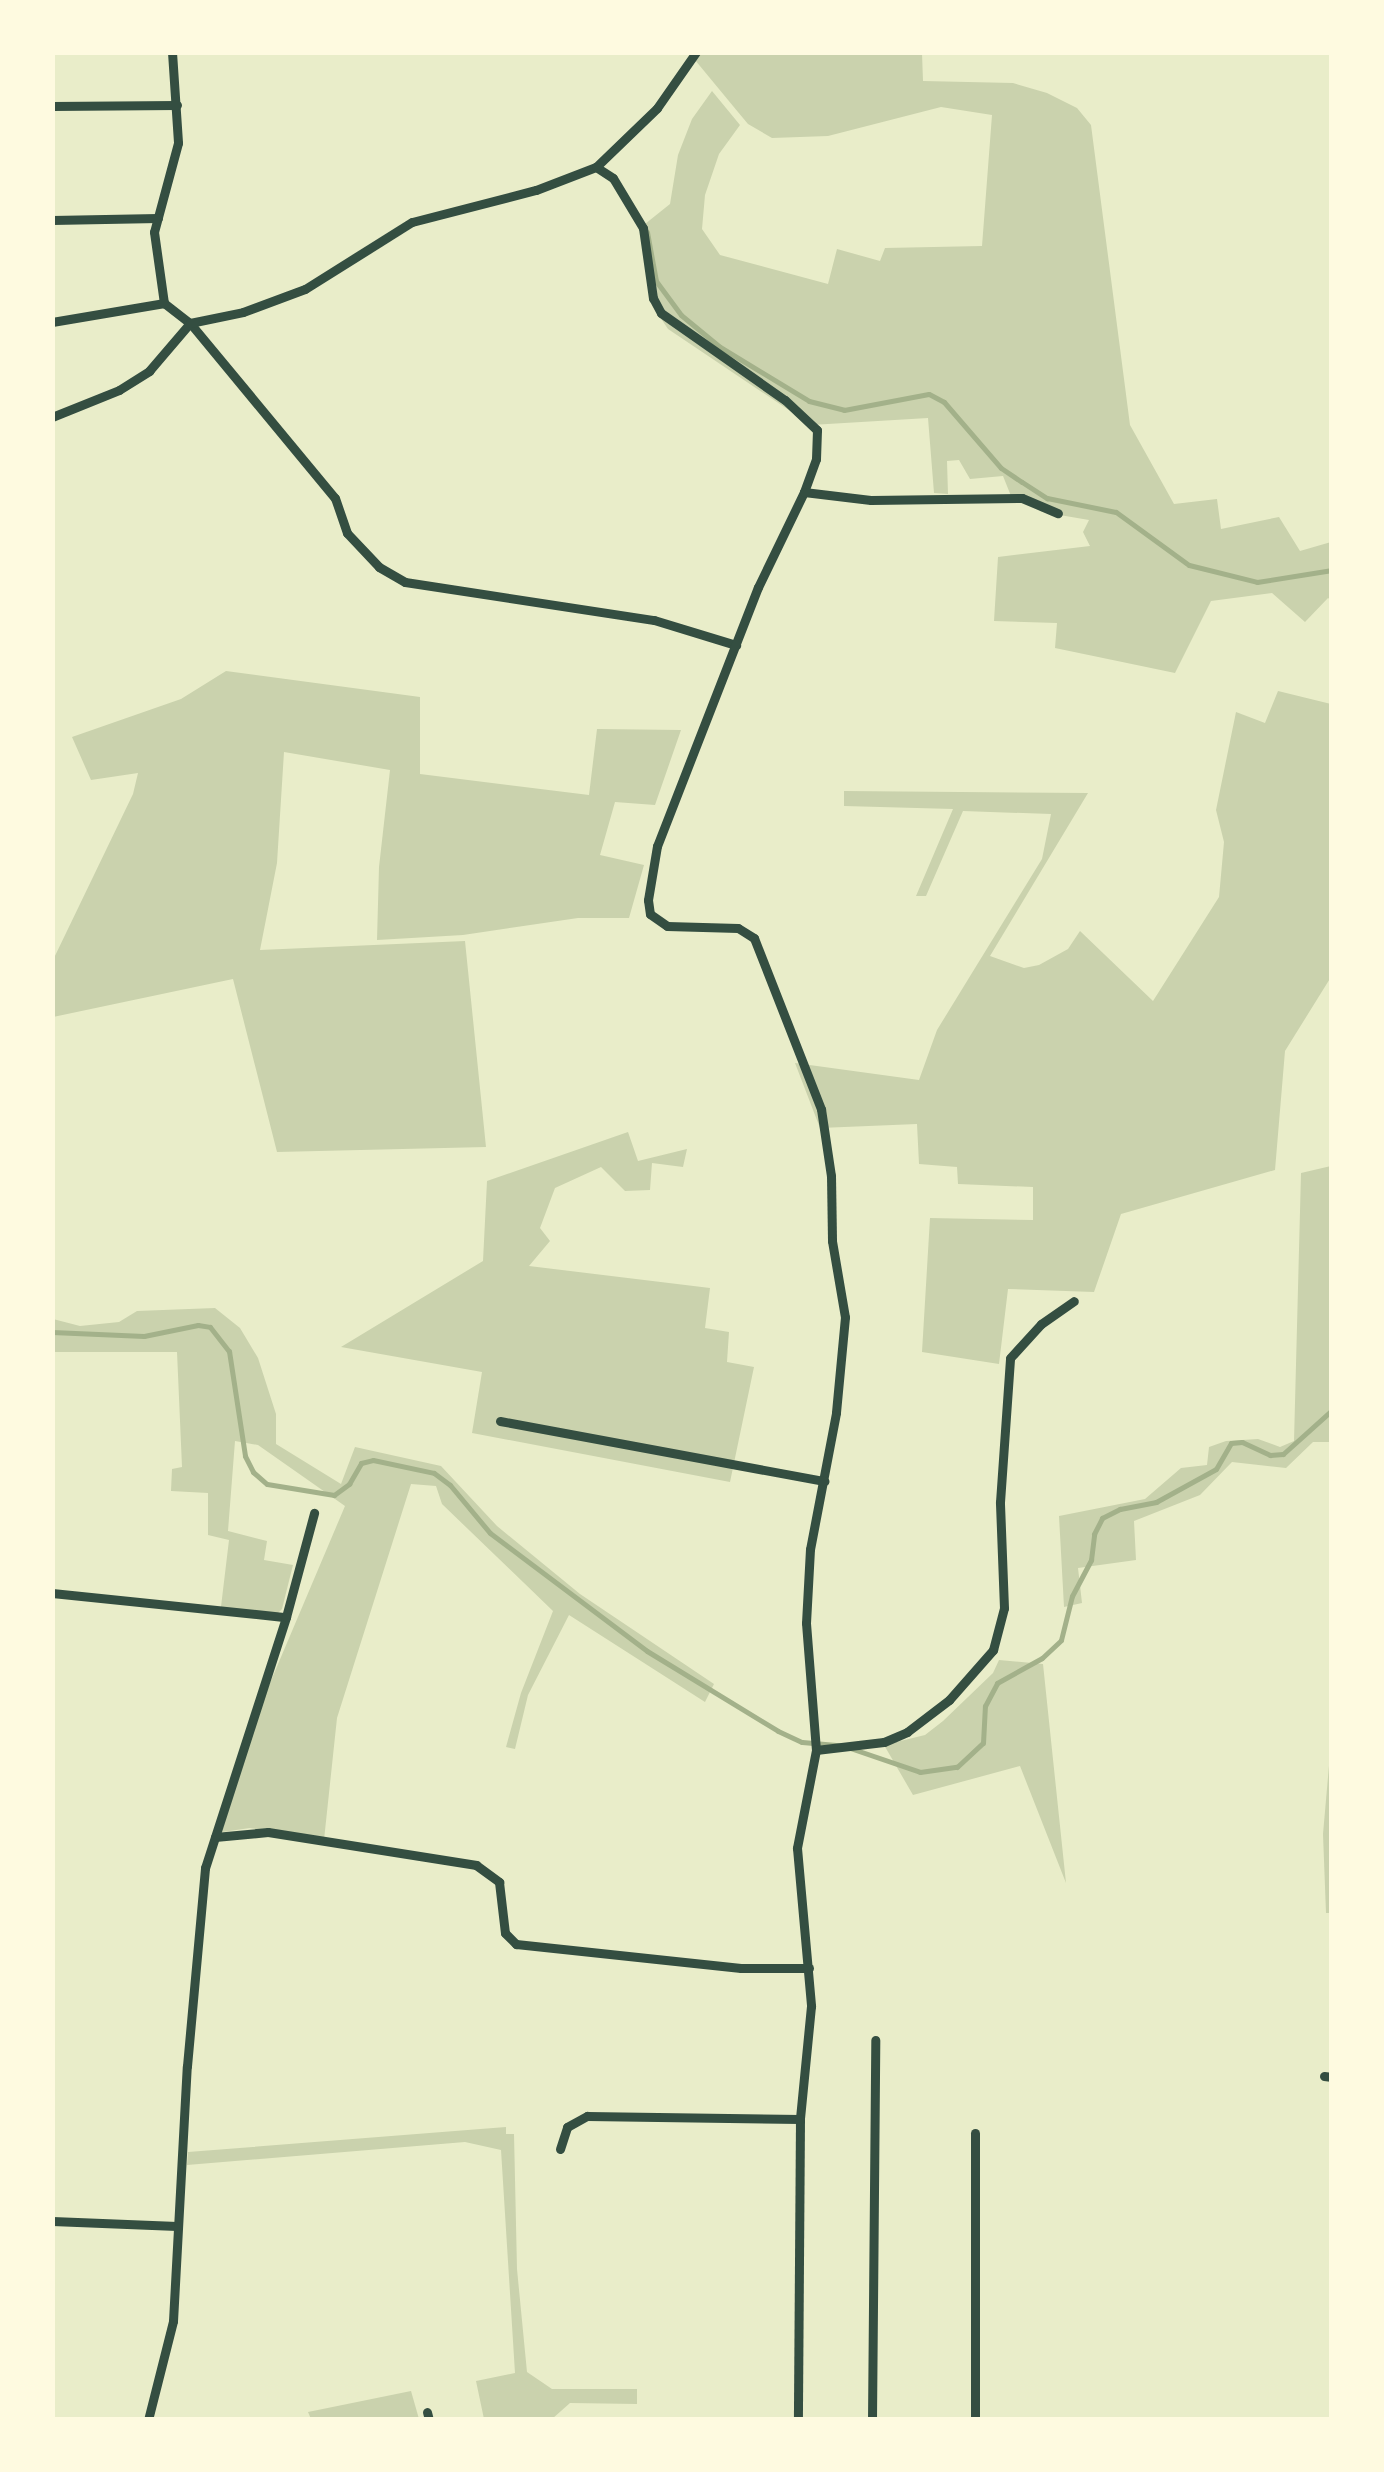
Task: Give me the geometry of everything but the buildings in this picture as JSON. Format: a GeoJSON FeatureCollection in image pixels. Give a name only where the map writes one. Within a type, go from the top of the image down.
{"type":"FeatureCollection","features":[{"type":"Feature","properties":{"kind":"street"},"geometry":{"type":"LineString","coordinates":[[172,52],[178,143],[158,218],[156,262],[164,303],[190,323],[334,498],[347,533],[391,575],[441,588],[654,620],[736,644]]}},
{"type":"Feature","properties":{"kind":"street"},"geometry":{"type":"LineString","coordinates":[[52,417],[118,390],[149,371],[190,323],[244,312],[305,290],[412,222],[536,190],[596,166],[657,108],[695,53]]}},
{"type":"Feature","properties":{"kind":"street"},"geometry":{"type":"LineString","coordinates":[[52,106],[177,105]]}},
{"type":"Feature","properties":{"kind":"street"},"geometry":{"type":"LineString","coordinates":[[596,166],[613,178],[642,228],[653,298],[661,314],[785,400],[817,430],[816,459],[804,492],[736,644],[656,846],[648,908],[654,919],[666,926],[749,931],[821,1109],[829,1157],[832,1241],[845,1317],[825,1482],[810,1549],[806,1623],[816,1750],[798,1848],[811,2006],[800,2119],[798,2420]]}},
{"type":"Feature","properties":{"kind":"street"},"geometry":{"type":"LineString","coordinates":[[52,220],[158,218]]}},
{"type":"Feature","properties":{"kind":"street"},"geometry":{"type":"LineString","coordinates":[[52,322],[164,303]]}},
{"type":"Feature","properties":{"kind":"street"},"geometry":{"type":"LineString","coordinates":[[804,492],[871,500],[1022,498],[1058,512]]}},
{"type":"Feature","properties":{"kind":"street"},"geometry":{"type":"LineString","coordinates":[[816,1750],[884,1742],[907,1732],[949,1700],[993,1650],[1004,1608],[1000,1502],[1010,1358],[1034,1331],[1074,1302]]}},
{"type":"Feature","properties":{"kind":"street"},"geometry":{"type":"LineString","coordinates":[[500,1422],[825,1482]]}},
{"type":"Feature","properties":{"kind":"street"},"geometry":{"type":"LineString","coordinates":[[148,2420],[173,2321],[176,2226],[205,1868],[286,1618],[314,1513]]}},
{"type":"Feature","properties":{"kind":"street"},"geometry":{"type":"LineString","coordinates":[[52,1593],[286,1618]]}},
{"type":"Feature","properties":{"kind":"street"},"geometry":{"type":"LineString","coordinates":[[214,1836],[268,1832],[476,1866],[499,1882],[504,1932],[519,1945],[742,1968],[809,1968]]}},
{"type":"Feature","properties":{"kind":"street"},"geometry":{"type":"LineString","coordinates":[[872,2420],[875,2040]]}},
{"type":"Feature","properties":{"kind":"street"},"geometry":{"type":"LineString","coordinates":[[560,2149],[567,2127],[588,2116],[800,2119]]}},
{"type":"Feature","properties":{"kind":"street"},"geometry":{"type":"LineString","coordinates":[[975,2133],[975,2420]]}},
{"type":"Feature","properties":{"kind":"street"},"geometry":{"type":"LineString","coordinates":[[52,2221],[176,2226]]}},
{"type":"Feature","properties":{"kind":"green space"},"geometry":{"type":"Polygon","coordinates":[[[700,53],[922,53],[923,81],[1013,83],[1047,93],[1077,108],[1091,125],[1130,425],[1174,504],[1217,499],[1221,529],[1279,517],[1300,551],[1331,542],[1331,600],[1328,598],[1305,622],[1272,593],[1211,601],[1175,673],[1055,648],[1057,623],[994,621],[998,557],[1090,546],[1083,532],[1089,520],[1042,512],[1011,496],[1003,476],[970,479],[959,460],[947,461],[948,494],[934,493],[928,418],[811,425],[668,329],[652,305],[640,228],[670,204],[678,155],[692,119],[712,91],[740,125],[719,154],[705,195],[702,229],[720,255],[828,284],[837,249],[880,261],[885,248],[982,246],[992,115],[941,107],[828,136],[772,138],[748,124],[695,60],[700,53]]]}},
{"type":"Feature","properties":{"kind":"green space"},"geometry":{"type":"Polygon","coordinates":[[[226,671],[420,697],[420,774],[589,795],[597,729],[681,730],[655,805],[615,802],[600,855],[644,865],[629,918],[578,918],[463,935],[377,940],[379,867],[390,770],[284,752],[277,863],[260,950],[465,941],[486,1147],[277,1152],[233,979],[53,1017],[53,960],[133,794],[138,773],[91,780],[72,737],[181,699],[226,671]]]}},
{"type":"Feature","properties":{"kind":"green space"},"geometry":{"type":"Polygon","coordinates":[[[1278,691],[1331,704],[1331,977],[1285,1051],[1275,1170],[1121,1214],[1094,1292],[1008,1289],[999,1364],[922,1352],[930,1218],[1033,1220],[1033,1187],[958,1184],[957,1167],[919,1164],[917,1124],[820,1128],[795,1063],[919,1080],[937,1030],[1042,859],[1051,814],[963,811],[926,896],[916,896],[953,809],[844,806],[844,791],[1088,793],[990,956],[1024,968],[1039,965],[1068,949],[1080,931],[1153,1001],[1219,897],[1224,842],[1216,810],[1236,712],[1265,723],[1278,691]]]}},
{"type":"Feature","properties":{"kind":"green space"},"geometry":{"type":"Polygon","coordinates":[[[628,1132],[638,1161],[687,1149],[683,1167],[652,1163],[650,1190],[625,1191],[601,1167],[555,1188],[540,1228],[550,1241],[529,1266],[710,1288],[705,1328],[729,1332],[727,1362],[754,1367],[730,1482],[472,1433],[482,1372],[341,1347],[483,1261],[487,1181],[628,1132]]]}},
{"type":"Feature","properties":{"kind":"green space"},"geometry":{"type":"Polygon","coordinates":[[[1331,1166],[1331,1442],[1313,1442],[1286,1468],[1232,1462],[1200,1495],[1134,1521],[1136,1560],[1078,1568],[1082,1603],[1064,1607],[1059,1516],[1145,1499],[1181,1468],[1207,1465],[1209,1447],[1226,1441],[1258,1439],[1280,1447],[1294,1441],[1301,1173],[1331,1166]]]}},
{"type":"Feature","properties":{"kind":"green space"},"geometry":{"type":"Polygon","coordinates":[[[215,1308],[240,1328],[258,1358],[276,1414],[276,1444],[341,1484],[355,1447],[441,1466],[497,1526],[580,1594],[714,1684],[705,1702],[569,1615],[528,1695],[515,1749],[506,1747],[521,1693],[553,1611],[442,1504],[436,1486],[411,1484],[337,1718],[324,1840],[250,1828],[222,1832],[245,1742],[345,1506],[258,1445],[235,1441],[228,1531],[267,1541],[264,1560],[293,1565],[282,1609],[276,1615],[220,1615],[229,1540],[208,1535],[208,1493],[171,1491],[172,1469],[182,1467],[177,1352],[53,1352],[53,1319],[80,1326],[119,1322],[137,1311],[215,1308]]]}},
{"type":"Feature","properties":{"kind":"green space"},"geometry":{"type":"Polygon","coordinates":[[[999,1660],[1043,1664],[1066,1883],[1020,1766],[913,1795],[884,1745],[925,1735],[993,1673],[999,1660]]]}},
{"type":"Feature","properties":{"kind":"green space"},"geometry":{"type":"Polygon","coordinates":[[[1331,1743],[1332,1913],[1326,1913],[1323,1834],[1331,1743]]]}},
{"type":"Feature","properties":{"kind":"green space"},"geometry":{"type":"Polygon","coordinates":[[[506,2127],[506,2134],[514,2134],[517,2269],[527,2372],[552,2389],[637,2389],[637,2404],[570,2403],[552,2419],[484,2419],[476,2381],[515,2373],[501,2150],[465,2142],[187,2165],[188,2152],[506,2127]]]}},
{"type":"Feature","properties":{"kind":"green space"},"geometry":{"type":"Polygon","coordinates":[[[411,2391],[419,2419],[311,2419],[308,2412],[411,2391]]]}},
{"type":"Feature","properties":{"kind":"waterway"},"geometry":{"type":"LineString","coordinates":[[647,232],[656,281],[681,315],[720,347],[809,401],[844,410],[929,394],[944,402],[1001,468],[1022,482],[1047,498],[1116,512],[1189,565],[1257,582],[1332,570]]}},
{"type":"Feature","properties":{"kind":"waterway"},"geometry":{"type":"LineString","coordinates":[[52,1332],[144,1336],[198,1325],[210,1327],[229,1351],[245,1456],[253,1472],[267,1484],[334,1495],[349,1484],[361,1463],[373,1460],[434,1473],[450,1485],[490,1533],[647,1651],[778,1731],[802,1742],[839,1745]]}},
{"type":"Feature","properties":{"kind":"waterway"},"geometry":{"type":"LineString","coordinates":[[850,1748],[920,1772],[957,1767],[983,1743],[985,1706],[997,1683],[1042,1658],[1061,1640],[1072,1596],[1091,1560],[1094,1534],[1102,1518],[1120,1509],[1156,1502],[1216,1469],[1231,1443],[1242,1442],[1270,1455],[1283,1454],[1332,1410]]}}]}
